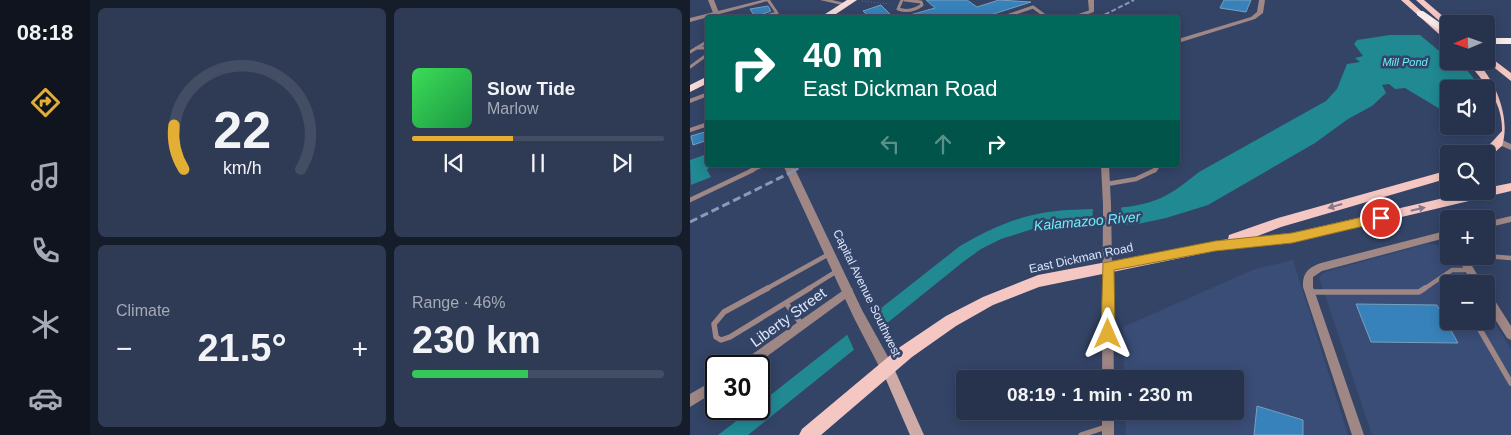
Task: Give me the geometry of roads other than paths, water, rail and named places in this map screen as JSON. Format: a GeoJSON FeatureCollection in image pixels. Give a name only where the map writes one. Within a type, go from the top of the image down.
{"type":"FeatureCollection","features":[{"type":"Feature","properties":{"kind":"highway"},"geometry":{"type":"LineString","coordinates":[[819,15],[844,2]]}},
{"type":"Feature","properties":{"kind":"highway"},"geometry":{"type":"LineString","coordinates":[[827,15],[844,2]]}},
{"type":"Feature","properties":{"kind":"highway"},"geometry":{"type":"LineString","coordinates":[[1420,13],[1440,27]]}},
{"type":"Feature","properties":{"kind":"highway"},"geometry":{"type":"LineString","coordinates":[[1495,41],[1511,40]]}},
{"type":"Feature","properties":{"kind":"highway"},"geometry":{"type":"LineString","coordinates":[[693,87],[705,81]]}},
{"type":"Feature","properties":{"kind":"main road"},"geometry":{"type":"LineString","coordinates":[[1405,0],[1440,32]]}},
{"type":"Feature","properties":{"kind":"main road"},"geometry":{"type":"LineString","coordinates":[[1420,0],[1440,17]]}},
{"type":"Feature","properties":{"kind":"main road"},"geometry":{"type":"LineString","coordinates":[[1495,64],[1511,78]]}},
{"type":"Feature","properties":{"kind":"main road"},"geometry":{"type":"LineString","coordinates":[[1479,70],[1493,84],[1503,104],[1507,130],[1495,146]]}},
{"type":"Feature","properties":{"kind":"main road","name":"East Dickman Road"},"geometry":{"type":"LineString","coordinates":[[1215,246],[1278,223],[1440,177]]}},
{"type":"Feature","properties":{"kind":"main road","name":"East Dickman Road"},"geometry":{"type":"LineString","coordinates":[[808,435],[887,368],[951,321],[988,301],[1038,281],[1215,246],[1292,238],[1511,187]]}},
{"type":"Feature","properties":{"kind":"main road","name":"Capital Avenue Southwest"},"geometry":{"type":"LineString","coordinates":[[887,368],[917,435]]}},
{"type":"Feature","properties":{"kind":"street"},"geometry":{"type":"LineString","coordinates":[[711,0],[716,15],[768,0]]}},
{"type":"Feature","properties":{"kind":"street"},"geometry":{"type":"LineString","coordinates":[[824,0],[844,2]]}},
{"type":"Feature","properties":{"kind":"street"},"geometry":{"type":"LineString","coordinates":[[1091,0],[1092,12]]}},
{"type":"Feature","properties":{"kind":"street"},"geometry":{"type":"LineString","coordinates":[[1180,40],[1252,18],[1260,13],[1262,0]]}},
{"type":"Feature","properties":{"kind":"street"},"geometry":{"type":"LineString","coordinates":[[690,20],[705,17]]}},
{"type":"Feature","properties":{"kind":"street"},"geometry":{"type":"LineString","coordinates":[[1500,142],[1511,147]]}},
{"type":"Feature","properties":{"kind":"street","name":"Capital Avenue Southwest"},"geometry":{"type":"LineString","coordinates":[[789,167],[858,314],[887,368]]}},
{"type":"Feature","properties":{"kind":"street"},"geometry":{"type":"LineString","coordinates":[[1105,167],[1108,370]]}},
{"type":"Feature","properties":{"kind":"street"},"geometry":{"type":"LineString","coordinates":[[1495,223],[1511,219]]}},
{"type":"Feature","properties":{"kind":"street"},"geometry":{"type":"LineString","coordinates":[[1358,435],[1307,282],[1310,274],[1320,267],[1440,236]]}},
{"type":"Feature","properties":{"kind":"street"},"geometry":{"type":"LineString","coordinates":[[1467,265],[1473,275]]}},
{"type":"Feature","properties":{"kind":"street","name":"Liberty Street"},"geometry":{"type":"LineString","coordinates":[[760,355],[848,291]]}},
{"type":"Feature","properties":{"kind":"street"},"geometry":{"type":"LineString","coordinates":[[1495,310],[1511,335]]}},
{"type":"Feature","properties":{"kind":"street"},"geometry":{"type":"LineString","coordinates":[[690,401],[705,392]]}},
{"type":"Feature","properties":{"kind":"lane"},"geometry":{"type":"LineString","coordinates":[[768,0],[777,13],[770,15]]}},
{"type":"Feature","properties":{"kind":"lane"},"geometry":{"type":"LineString","coordinates":[[903,0],[921,2],[922,5],[913,10],[902,11],[898,9],[903,0]]}},
{"type":"Feature","properties":{"kind":"lane"},"geometry":{"type":"LineString","coordinates":[[1010,15],[1033,7],[1044,15]]}},
{"type":"Feature","properties":{"kind":"lane"},"geometry":{"type":"LineString","coordinates":[[1082,15],[1092,12]]}},
{"type":"Feature","properties":{"kind":"lane"},"geometry":{"type":"LineString","coordinates":[[690,52],[705,43]]}},
{"type":"Feature","properties":{"kind":"lane"},"geometry":{"type":"LineString","coordinates":[[696,48],[705,48]]}},
{"type":"Feature","properties":{"kind":"lane"},"geometry":{"type":"LineString","coordinates":[[690,67],[705,56]]}},
{"type":"Feature","properties":{"kind":"lane"},"geometry":{"type":"LineString","coordinates":[[690,101],[705,95]]}},
{"type":"Feature","properties":{"kind":"lane"},"geometry":{"type":"LineString","coordinates":[[690,130],[705,125]]}},
{"type":"Feature","properties":{"kind":"lane"},"geometry":{"type":"LineString","coordinates":[[690,200],[759,167]]}},
{"type":"Feature","properties":{"kind":"lane"},"geometry":{"type":"LineString","coordinates":[[1106,184],[1146,176],[1156,171],[1158,167]]}},
{"type":"Feature","properties":{"kind":"lane"},"geometry":{"type":"LineString","coordinates":[[830,253],[724,312],[714,324],[716,337],[721,340],[730,337],[838,270]]}},
{"type":"Feature","properties":{"kind":"lane"},"geometry":{"type":"LineString","coordinates":[[1495,257],[1511,258]]}},
{"type":"Feature","properties":{"kind":"lane"},"geometry":{"type":"LineString","coordinates":[[1310,292],[1419,292],[1452,270],[1470,270]]}},
{"type":"Feature","properties":{"kind":"lane"},"geometry":{"type":"LineString","coordinates":[[786,302],[802,324]]}},
{"type":"Feature","properties":{"kind":"lane"},"geometry":{"type":"LineString","coordinates":[[1480,330],[1511,383]]}},
{"type":"Feature","properties":{"kind":"lane"},"geometry":{"type":"LineString","coordinates":[[1082,435],[1108,431]]}},
{"type":"Feature","properties":{"kind":"water"},"geometry":{"type":"Polygon","coordinates":[[[1390,35],[1420,35],[1440,52],[1440,70],[1466,70],[1475,80],[1440,80],[1440,109],[1405,88],[1395,89],[1389,84],[1382,85],[1386,93],[1372,106],[1348,119],[1315,143],[1208,205],[1166,218],[1138,224],[1036,228],[1001,239],[981,249],[963,262],[770,417],[770,395],[960,246],[1002,225],[1036,214],[1125,207],[1150,202],[1163,197],[1199,172],[1326,101],[1337,89],[1347,64],[1360,62],[1355,58],[1363,56],[1354,44],[1357,40],[1390,35]]]}},
{"type":"Feature","properties":{"kind":"water"},"geometry":{"type":"Polygon","coordinates":[[[705,155],[705,167],[709,167],[707,170],[711,177],[691,185],[690,160],[705,155]]]}},
{"type":"Feature","properties":{"kind":"water"},"geometry":{"type":"Polygon","coordinates":[[[738,420],[767,420],[748,435],[718,435],[738,420]]]}},
{"type":"Feature","properties":{"kind":"railway"},"geometry":{"type":"LineString","coordinates":[[1104,15],[1134,0]]}},
{"type":"Feature","properties":{"kind":"railway"},"geometry":{"type":"LineString","coordinates":[[793,171],[802,167]]}},
{"type":"Feature","properties":{"kind":"railway"},"geometry":{"type":"LineString","coordinates":[[690,222],[796,170]]}},
{"type":"Feature","properties":{"kind":"water label","name":"Mill Pond"},"geometry":{"type":"Point","coordinates":[1405,62]}},
{"type":"Feature","properties":{"kind":"water label","name":"Kalamazoo River"},"geometry":{"type":"Point","coordinates":[1087,221]}}]}
